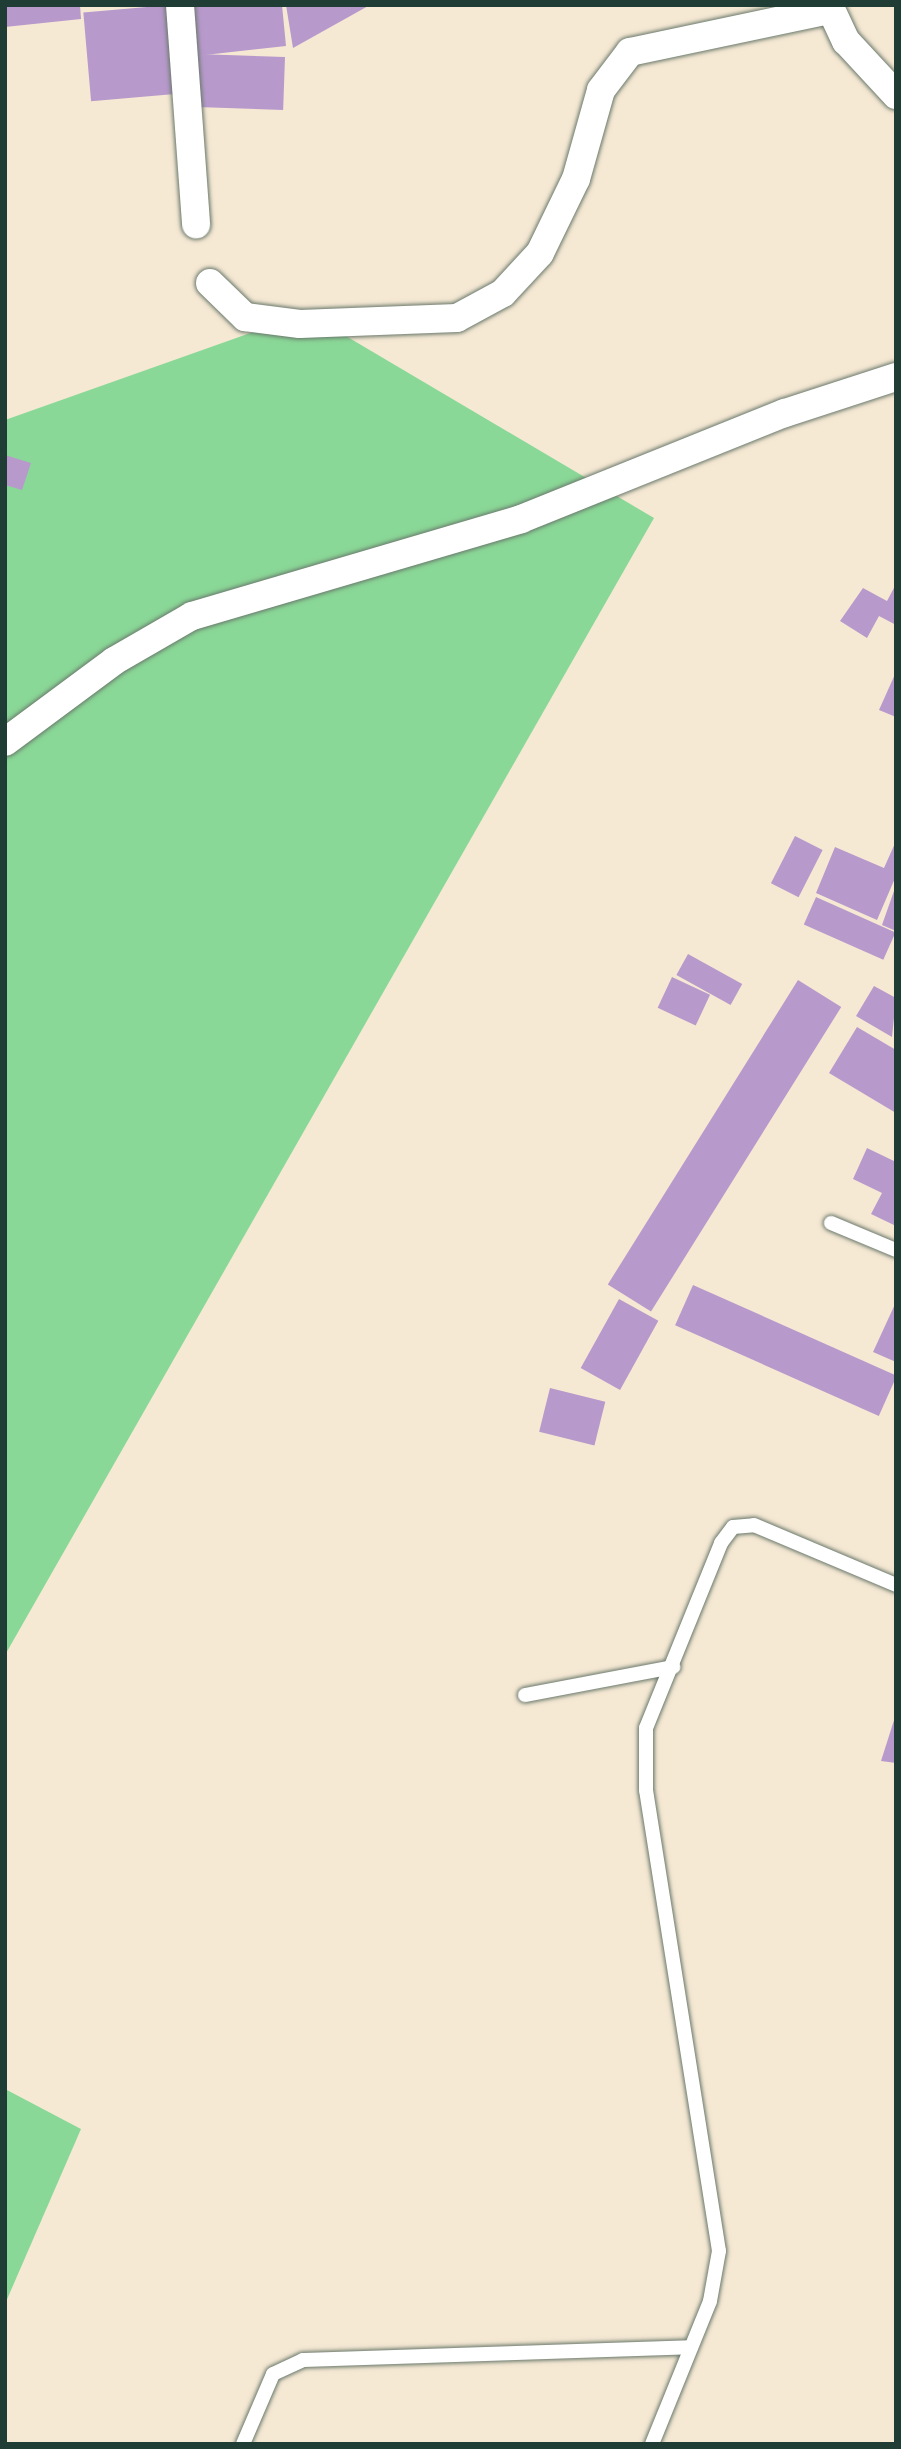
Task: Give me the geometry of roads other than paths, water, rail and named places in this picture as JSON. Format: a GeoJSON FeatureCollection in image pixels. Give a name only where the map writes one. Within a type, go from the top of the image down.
{"type":"FeatureCollection","features":[{"type":"Feature","properties":{"kind":"street"},"geometry":{"type":"LineString","coordinates":[[180,5],[196,224]]}},
{"type":"Feature","properties":{"kind":"street"},"geometry":{"type":"LineString","coordinates":[[210,283],[245,317],[300,324],[457,318],[503,293],[540,253],[576,179],[601,90],[629,52],[829,7],[846,41],[896,95]]}},
{"type":"Feature","properties":{"kind":"street"},"geometry":{"type":"LineString","coordinates":[[5,742],[114,662],[192,616],[521,519],[785,413],[896,377]]}},
{"type":"Feature","properties":{"kind":"lane"},"geometry":{"type":"LineString","coordinates":[[831,1223],[896,1250]]}},
{"type":"Feature","properties":{"kind":"lane"},"geometry":{"type":"LineString","coordinates":[[652,2444],[710,2301],[719,2251],[643,1756],[646,1728],[673,1667],[721,1543],[733,1527],[754,1525],[896,1585]]}},
{"type":"Feature","properties":{"kind":"lane"},"geometry":{"type":"LineString","coordinates":[[525,1695],[673,1667]]}},
{"type":"Feature","properties":{"kind":"lane"},"geometry":{"type":"LineString","coordinates":[[243,2444],[273,2374],[303,2360],[691,2347]]}}]}
